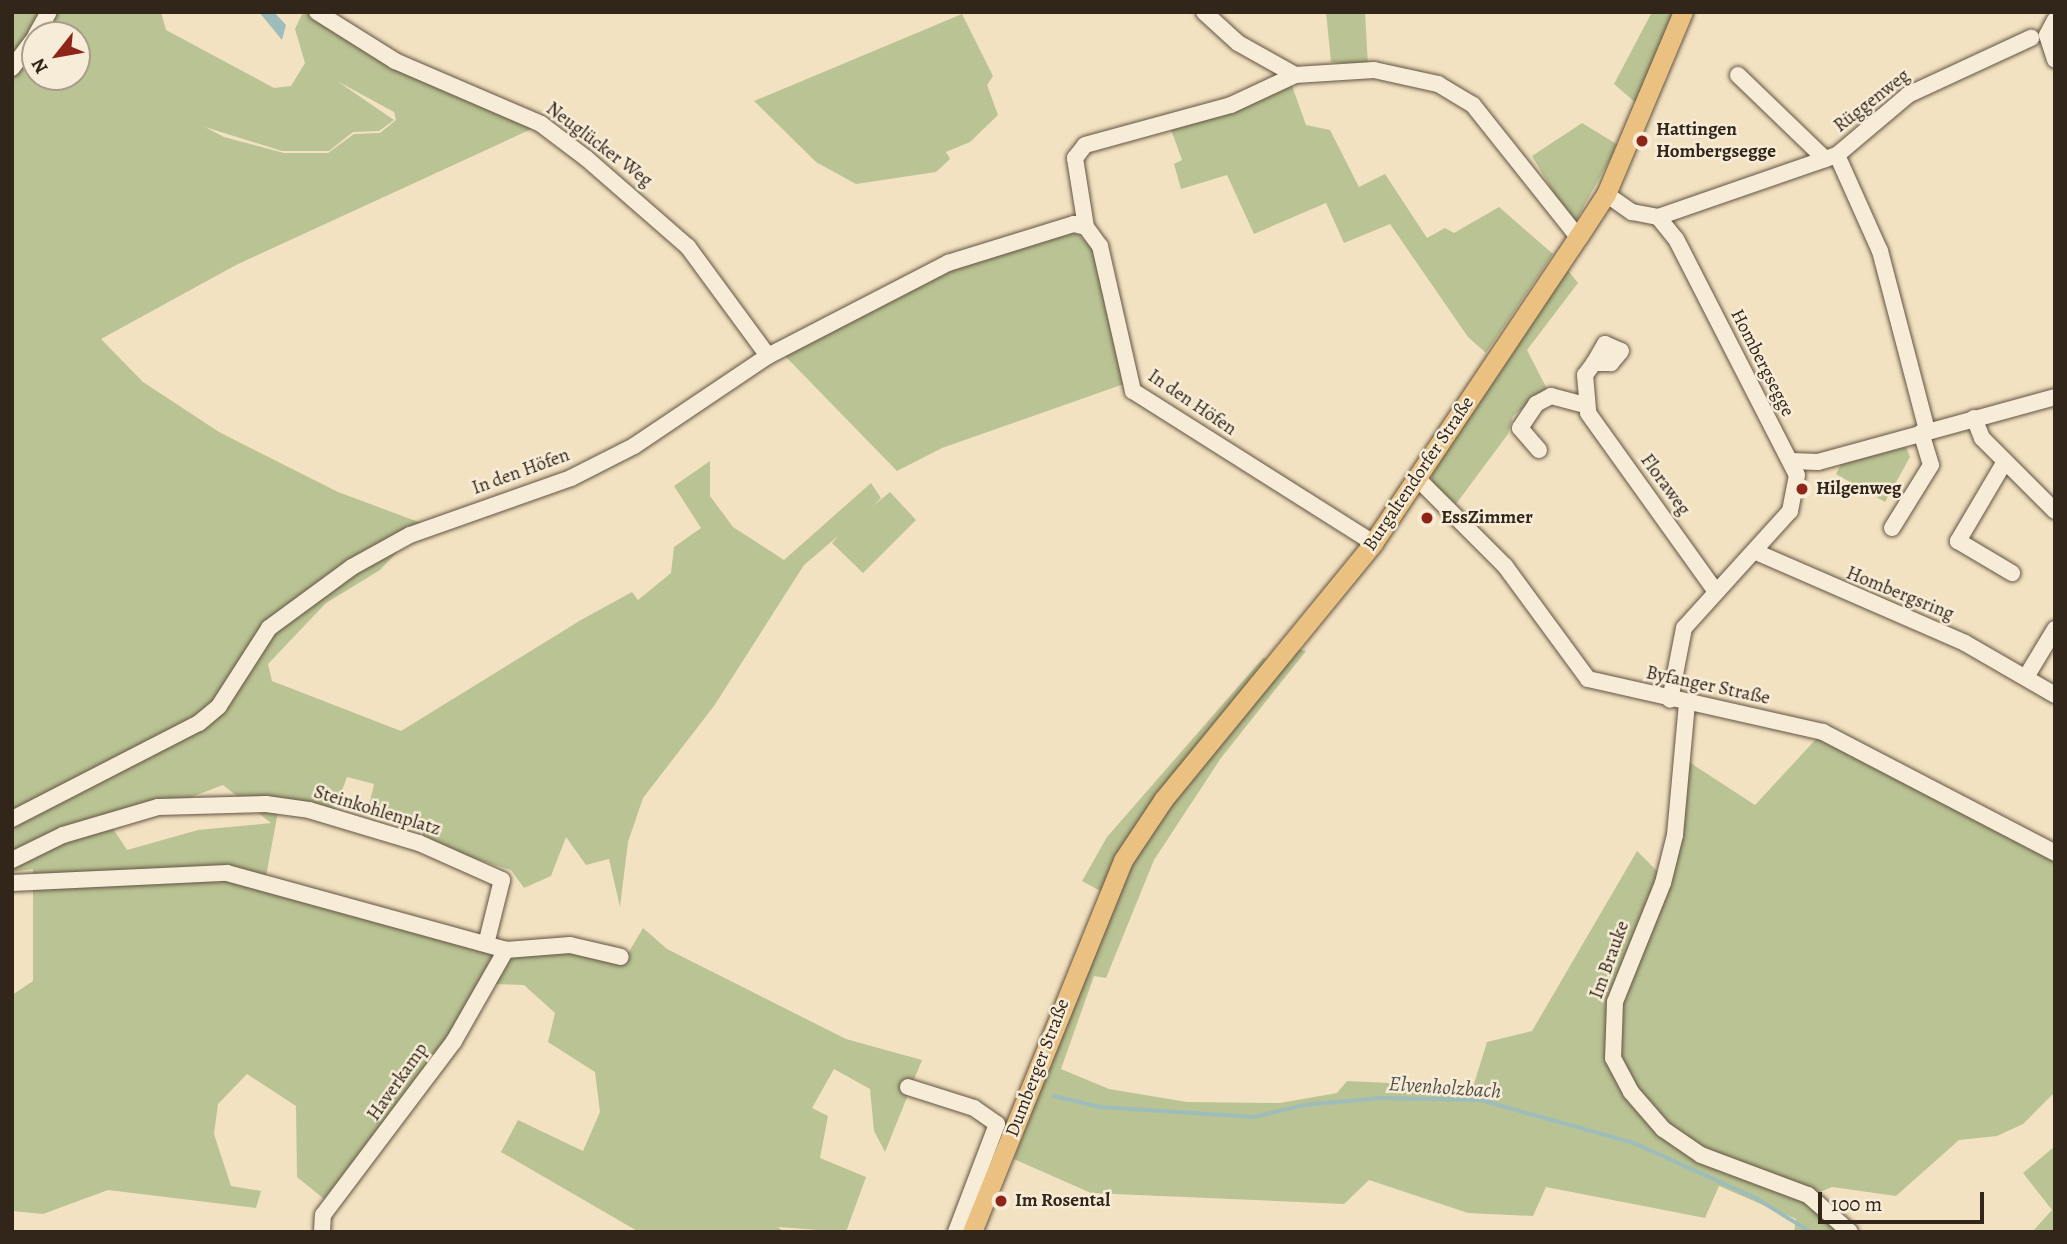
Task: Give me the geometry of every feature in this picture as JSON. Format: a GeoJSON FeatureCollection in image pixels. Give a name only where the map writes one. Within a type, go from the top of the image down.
{"type":"FeatureCollection","features":[{"type":"Feature","properties":{"kind":"main road","name":"Burgaltendorfer Straße"},"geometry":{"type":"LineString","coordinates":[[1105,905],[1144,826],[1373,543],[1606,194],[1684,12]]}},
{"type":"Feature","properties":{"kind":"main road","name":"Dumberger Straße"},"geometry":{"type":"LineString","coordinates":[[972,1232],[1105,905]]}},
{"type":"Feature","properties":{"kind":"street","name":"Neuglücker Weg"},"geometry":{"type":"LineString","coordinates":[[317,12],[395,61],[541,124],[577,151],[688,247],[768,356]]}},
{"type":"Feature","properties":{"kind":"street"},"geometry":{"type":"LineString","coordinates":[[1204,12],[1238,43],[1295,75]]}},
{"type":"Feature","properties":{"kind":"street"},"geometry":{"type":"LineString","coordinates":[[2053,21],[2047,35],[2055,60]]}},
{"type":"Feature","properties":{"kind":"street","name":"Rüggenweg"},"geometry":{"type":"LineString","coordinates":[[1658,217],[1756,188],[1831,157],[1908,95],[2031,38]]}},
{"type":"Feature","properties":{"kind":"street","name":"In den Höfen"},"geometry":{"type":"LineString","coordinates":[[1373,543],[1133,391],[1109,274],[1086,227],[1075,158],[1085,145],[1231,105],[1295,75],[1374,70],[1462,96],[1483,113],[1578,237]]}},
{"type":"Feature","properties":{"kind":"street"},"geometry":{"type":"LineString","coordinates":[[1738,75],[1831,157],[1890,281],[1931,465],[1892,528]]}},
{"type":"Feature","properties":{"kind":"street"},"geometry":{"type":"LineString","coordinates":[[1606,194],[1632,212],[1658,217]]}},
{"type":"Feature","properties":{"kind":"street","name":"Hombergsegge"},"geometry":{"type":"LineString","coordinates":[[1658,217],[1676,239],[1791,461]]}},
{"type":"Feature","properties":{"kind":"street","name":"In den Höfen"},"geometry":{"type":"LineString","coordinates":[[12,819],[199,723],[219,706],[269,628],[352,567],[410,535],[571,478],[634,446],[768,356],[974,251],[1054,228],[1086,227]]}},
{"type":"Feature","properties":{"kind":"street"},"geometry":{"type":"LineString","coordinates":[[1539,450],[1520,428],[1536,404],[1551,396],[1585,405],[1586,375],[1594,363]]}},
{"type":"Feature","properties":{"kind":"street"},"geometry":{"type":"LineString","coordinates":[[1670,700],[1684,628],[1714,589],[1756,552],[1794,502],[1791,461],[1818,462],[2055,397]]}},
{"type":"Feature","properties":{"kind":"street","name":"Floraweg"},"geometry":{"type":"LineString","coordinates":[[1585,405],[1714,589]]}},
{"type":"Feature","properties":{"kind":"street"},"geometry":{"type":"LineString","coordinates":[[1974,418],[1977,432],[2004,463],[2055,511]]}},
{"type":"Feature","properties":{"kind":"street"},"geometry":{"type":"LineString","coordinates":[[2004,463],[1958,541],[2012,573]]}},
{"type":"Feature","properties":{"kind":"street","name":"Byfanger Straße"},"geometry":{"type":"LineString","coordinates":[[1418,479],[1498,558],[1588,679],[1687,704],[1823,732],[2055,853]]}},
{"type":"Feature","properties":{"kind":"street","name":"Hombergsring"},"geometry":{"type":"LineString","coordinates":[[1756,552],[1965,643],[2055,695]]}},
{"type":"Feature","properties":{"kind":"street"},"geometry":{"type":"LineString","coordinates":[[2026,677],[2055,629]]}},
{"type":"Feature","properties":{"kind":"street","name":"Im Brauke"},"geometry":{"type":"LineString","coordinates":[[1687,704],[1675,835],[1663,883],[1615,1002],[1613,1058],[1631,1091],[1663,1129],[1701,1155],[1808,1195],[1850,1232]]}},
{"type":"Feature","properties":{"kind":"street","name":"Steinkohlenplatz"},"geometry":{"type":"LineString","coordinates":[[12,860],[63,835],[158,807],[267,804],[309,810],[419,843],[502,880],[487,940]]}},
{"type":"Feature","properties":{"kind":"street"},"geometry":{"type":"LineString","coordinates":[[12,883],[227,873],[487,940],[506,950],[570,945],[621,957]]}},
{"type":"Feature","properties":{"kind":"street","name":"Haverkamp"},"geometry":{"type":"LineString","coordinates":[[322,1232],[323,1215],[454,1041],[506,950]]}},
{"type":"Feature","properties":{"kind":"street","name":"Dumberger Straße"},"geometry":{"type":"LineString","coordinates":[[908,1087],[974,1108],[997,1124],[956,1232]]}},
{"type":"Feature","properties":{"kind":"green space"},"geometry":{"type":"Polygon","coordinates":[[[12,12],[45,12],[39,21],[21,21],[21,49],[12,63],[12,12]]]}},
{"type":"Feature","properties":{"kind":"green space"},"geometry":{"type":"Polygon","coordinates":[[[52,12],[161,12],[166,30],[274,88],[291,86],[305,63],[295,29],[303,12],[312,12],[538,126],[236,265],[101,339],[143,382],[219,432],[338,492],[424,524],[380,570],[326,603],[268,664],[272,681],[401,731],[581,620],[632,592],[638,600],[671,573],[674,547],[701,528],[674,486],[710,461],[710,496],[733,527],[784,560],[871,483],[881,498],[872,507],[890,492],[916,520],[863,573],[832,543],[838,536],[804,565],[714,706],[643,798],[628,842],[620,907],[609,859],[586,865],[566,837],[551,876],[524,888],[511,870],[423,842],[423,819],[369,806],[374,784],[347,777],[334,812],[280,801],[264,887],[491,949],[497,961],[459,1023],[324,1199],[297,1177],[296,1106],[247,1074],[218,1104],[214,1134],[231,1186],[261,1191],[256,1208],[108,1190],[43,1214],[12,1211],[12,995],[33,981],[33,869],[12,872],[12,75],[21,62],[21,91],[91,91],[91,21],[47,21],[52,12]],[[337,81],[394,120],[379,131],[353,132],[329,151],[282,151],[205,127],[224,137],[284,153],[328,153],[354,134],[380,133],[396,120],[394,112],[337,81]],[[223,785],[112,827],[127,850],[198,830],[271,823],[223,785]]]}},
{"type":"Feature","properties":{"kind":"green space"},"geometry":{"type":"Polygon","coordinates":[[[1326,12],[1365,12],[1368,65],[1331,62],[1326,12]]]}},
{"type":"Feature","properties":{"kind":"green space"},"geometry":{"type":"Polygon","coordinates":[[[1652,12],[1680,12],[1636,103],[1614,84],[1652,12]]]}},
{"type":"Feature","properties":{"kind":"green space"},"geometry":{"type":"Polygon","coordinates":[[[962,14],[993,76],[987,85],[998,115],[970,142],[946,152],[950,159],[936,172],[856,184],[816,162],[754,101],[962,14]]]}},
{"type":"Feature","properties":{"kind":"green space"},"geometry":{"type":"Polygon","coordinates":[[[1291,83],[1306,125],[1330,130],[1359,187],[1385,174],[1427,238],[1445,228],[1454,233],[1499,207],[1553,254],[1486,353],[1468,337],[1390,224],[1344,243],[1326,203],[1254,234],[1227,175],[1181,189],[1174,164],[1182,160],[1169,124],[1291,83]]]}},
{"type":"Feature","properties":{"kind":"green space"},"geometry":{"type":"Polygon","coordinates":[[[1582,123],[1618,145],[1576,220],[1568,217],[1532,156],[1582,123]]]}},
{"type":"Feature","properties":{"kind":"green space"},"geometry":{"type":"Polygon","coordinates":[[[1064,232],[1078,234],[1094,250],[1124,384],[942,448],[897,471],[785,356],[975,256],[1064,232]]]}},
{"type":"Feature","properties":{"kind":"green space"},"geometry":{"type":"Polygon","coordinates":[[[1566,268],[1578,283],[1527,350],[1547,389],[1513,416],[1508,434],[1456,504],[1433,486],[1431,472],[1566,268]]]}},
{"type":"Feature","properties":{"kind":"green space"},"geometry":{"type":"Polygon","coordinates":[[[1906,447],[1910,457],[1885,502],[1836,474],[1841,464],[1906,447]]]}},
{"type":"Feature","properties":{"kind":"green space"},"geometry":{"type":"Polygon","coordinates":[[[1299,649],[1306,651],[1221,758],[1154,860],[1106,978],[1094,976],[1061,1069],[1109,1089],[1187,1102],[1280,1103],[1337,1093],[1347,1081],[1473,1087],[1487,1042],[1532,1031],[1637,851],[1661,875],[1617,982],[1611,1062],[1662,1132],[1796,1193],[1846,1232],[1794,1232],[1796,1219],[1719,1186],[1705,1218],[1546,1187],[1533,1216],[1468,1213],[1369,1180],[1344,1204],[1091,1193],[1014,1159],[1126,861],[1299,649]]]}},
{"type":"Feature","properties":{"kind":"green space"},"geometry":{"type":"Polygon","coordinates":[[[1263,658],[1280,661],[1163,799],[1108,895],[1082,881],[1107,837],[1263,658]]]}},
{"type":"Feature","properties":{"kind":"green space"},"geometry":{"type":"Polygon","coordinates":[[[1817,738],[2055,858],[2055,1092],[2023,1124],[1997,1136],[1959,1140],[1896,1196],[1832,1187],[1815,1194],[1757,1177],[1664,1127],[1616,1061],[1623,980],[1643,939],[1689,762],[1755,805],[1817,738]]]}},
{"type":"Feature","properties":{"kind":"green space"},"geometry":{"type":"Polygon","coordinates":[[[643,928],[667,949],[846,1039],[922,1060],[885,1152],[874,1131],[870,1089],[834,1069],[812,1108],[828,1116],[820,1158],[866,1177],[846,1232],[778,1227],[784,1232],[639,1232],[501,1152],[518,1120],[583,1151],[600,1112],[595,1072],[548,1042],[555,1013],[524,985],[493,984],[509,957],[540,949],[624,960],[643,928]]]}},
{"type":"Feature","properties":{"kind":"green space"},"geometry":{"type":"Polygon","coordinates":[[[2055,1146],[2055,1232],[2032,1232],[2052,1210],[2023,1173],[2055,1146]]]}},
{"type":"Feature","properties":{"kind":"water"},"geometry":{"type":"Polygon","coordinates":[[[259,12],[274,12],[286,25],[282,40],[259,12]]]}},
{"type":"Feature","properties":{"kind":"waterway","name":"Elvenholzbach"},"geometry":{"type":"LineString","coordinates":[[1054,1096],[1100,1107],[1255,1117],[1304,1105],[1381,1098],[1481,1100],[1634,1143],[1756,1198],[1811,1232]]}},
{"type":"Feature","properties":{"kind":"place","name":"Hattingen Hombergsegge"},"geometry":{"type":"Point","coordinates":[1642,141]}},
{"type":"Feature","properties":{"kind":"place","name":"Hilgenweg"},"geometry":{"type":"Point","coordinates":[1802,489]}},
{"type":"Feature","properties":{"kind":"place","name":"EssZimmer"},"geometry":{"type":"Point","coordinates":[1427,518]}},
{"type":"Feature","properties":{"kind":"place","name":"Im Rosental"},"geometry":{"type":"Point","coordinates":[1001,1201]}}]}
